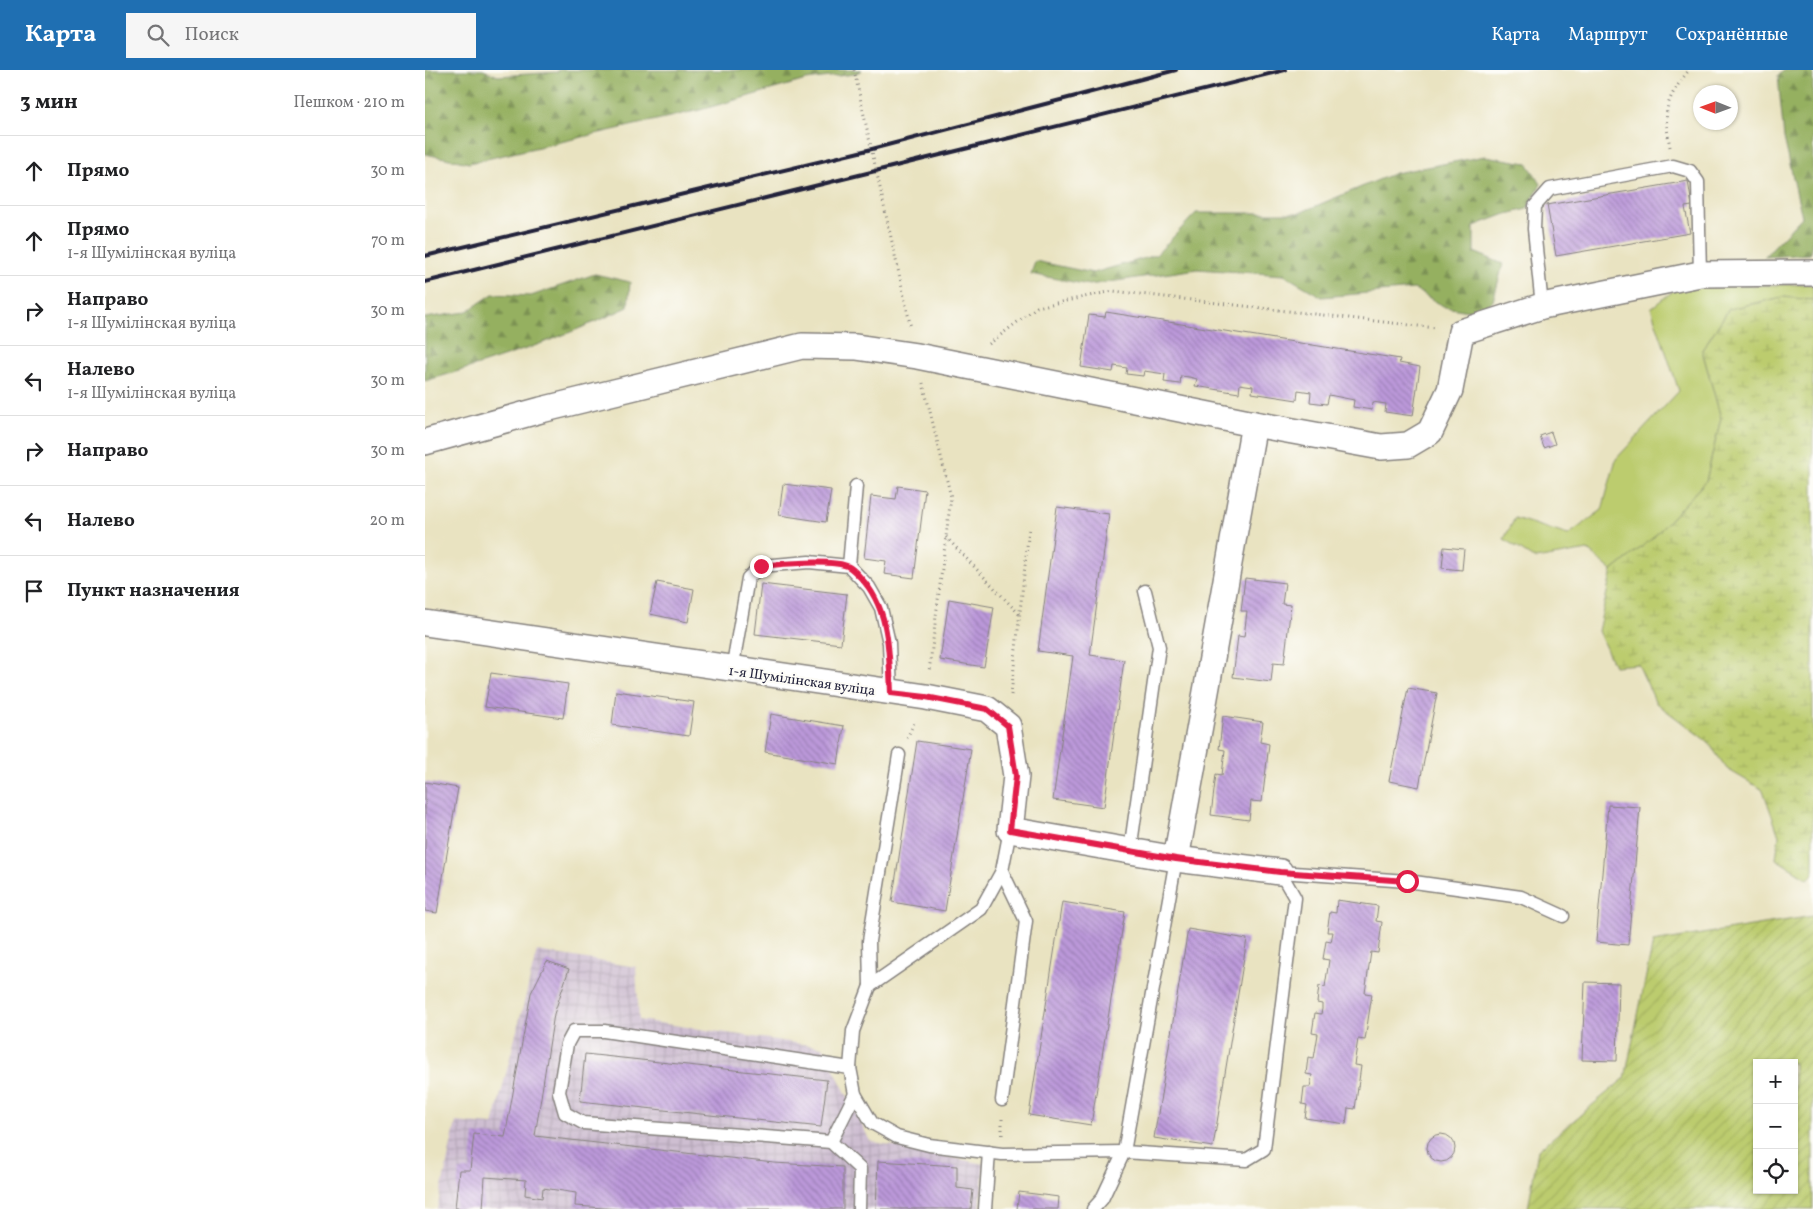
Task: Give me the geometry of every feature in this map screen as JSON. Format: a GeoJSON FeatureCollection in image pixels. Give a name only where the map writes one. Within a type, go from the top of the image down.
{"type":"FeatureCollection","features":[{"type":"Feature","properties":{"kind":"street"},"geometry":{"type":"LineString","coordinates":[[425,442],[541,410],[802,346],[856,347],[917,356],[1254,424],[1381,447],[1408,445],[1430,432],[1449,390],[1461,332],[1542,306],[1699,274],[1807,273]]}},
{"type":"Feature","properties":{"kind":"street"},"geometry":{"type":"LineString","coordinates":[[1176,859],[1254,424]]}},
{"type":"Feature","properties":{"kind":"street","name":"1-я Шумілінская вуліца"},"geometry":{"type":"LineString","coordinates":[[425,623],[732,670],[926,697],[987,709],[1008,726]]}},
{"type":"Feature","properties":{"kind":"street"},"geometry":{"type":"LineString","coordinates":[[1008,726],[1016,776],[1010,830],[1176,859],[1280,872]]}},
{"type":"Feature","properties":{"kind":"lane"},"geometry":{"type":"LineString","coordinates":[[1542,306],[1534,229],[1535,206],[1550,189],[1673,166],[1690,170],[1698,182],[1699,274]]}},
{"type":"Feature","properties":{"kind":"lane"},"geometry":{"type":"LineString","coordinates":[[849,566],[856,486]]}},
{"type":"Feature","properties":{"kind":"lane"},"geometry":{"type":"LineString","coordinates":[[732,670],[748,578],[761,566],[809,562],[849,566],[869,587],[881,608],[889,643],[891,693]]}},
{"type":"Feature","properties":{"kind":"lane"},"geometry":{"type":"LineString","coordinates":[[1130,851],[1159,647],[1145,592]]}},
{"type":"Feature","properties":{"kind":"lane"},"geometry":{"type":"LineString","coordinates":[[899,755],[869,941],[870,986],[853,1031],[850,1068],[855,1094],[872,1123],[897,1137],[929,1145],[1002,1154],[1125,1152],[1246,1160],[1264,1149],[1295,898],[1280,872]]}},
{"type":"Feature","properties":{"kind":"lane"},"geometry":{"type":"LineString","coordinates":[[870,986],[981,909],[1002,870],[1010,830]]}},
{"type":"Feature","properties":{"kind":"lane"},"geometry":{"type":"LineString","coordinates":[[1093,1209],[1102,1199],[1125,1152],[1176,859]]}},
{"type":"Feature","properties":{"kind":"lane"},"geometry":{"type":"LineString","coordinates":[[1002,870],[1026,921],[1002,1100]]}},
{"type":"Feature","properties":{"kind":"lane"},"geometry":{"type":"LineString","coordinates":[[1280,872],[1407,881],[1521,897],[1563,916]]}},
{"type":"Feature","properties":{"kind":"lane"},"geometry":{"type":"LineString","coordinates":[[850,1068],[604,1031],[574,1031],[567,1044],[559,1092],[565,1113],[583,1123],[831,1142],[861,1169],[859,1209]]}},
{"type":"Feature","properties":{"kind":"lane"},"geometry":{"type":"LineString","coordinates":[[831,1142],[855,1094]]}},
{"type":"Feature","properties":{"kind":"lane"},"geometry":{"type":"LineString","coordinates":[[985,1209],[989,1152]]}},
{"type":"Feature","properties":{"kind":"path"},"geometry":{"type":"LineString","coordinates":[[854,70],[917,356],[951,497],[926,697],[899,755]]}},
{"type":"Feature","properties":{"kind":"path"},"geometry":{"type":"LineString","coordinates":[[1673,166],[1665,116],[1674,89],[1689,70]]}},
{"type":"Feature","properties":{"kind":"path"},"geometry":{"type":"LineString","coordinates":[[960,366],[1037,307],[1113,291],[1461,332]]}},
{"type":"Feature","properties":{"kind":"path"},"geometry":{"type":"LineString","coordinates":[[1008,726],[1029,528]]}},
{"type":"Feature","properties":{"kind":"path"},"geometry":{"type":"LineString","coordinates":[[946,536],[1020,615]]}},
{"type":"Feature","properties":{"kind":"path"},"geometry":{"type":"LineString","coordinates":[[1002,1100],[1002,1154]]}},
{"type":"Feature","properties":{"kind":"shaded area"},"geometry":{"type":"Polygon","coordinates":[[[537,951],[636,967],[639,1020],[823,1047],[870,1141],[984,1164],[980,1209],[437,1209],[456,1122],[493,1125],[537,951]]]}},
{"type":"Feature","properties":{"kind":"green space"},"geometry":{"type":"Polygon","coordinates":[[[425,70],[483,70],[498,76],[558,72],[558,70],[862,70],[854,74],[806,80],[700,110],[469,163],[425,154],[425,70]]]}},
{"type":"Feature","properties":{"kind":"green space"},"geometry":{"type":"Polygon","coordinates":[[[1784,70],[1813,70],[1813,237],[1810,254],[1764,257],[1802,217],[1784,138],[1778,76],[1784,70]]]}},
{"type":"Feature","properties":{"kind":"green space"},"geometry":{"type":"Polygon","coordinates":[[[1485,156],[1527,163],[1541,184],[1527,209],[1503,215],[1474,226],[1474,252],[1503,264],[1493,301],[1475,312],[1445,307],[1414,289],[1322,297],[1284,275],[1197,269],[1089,285],[1031,274],[1035,261],[1093,273],[1156,255],[1196,213],[1299,213],[1395,173],[1485,156]]]}},
{"type":"Feature","properties":{"kind":"green space"},"geometry":{"type":"Polygon","coordinates":[[[595,274],[630,282],[628,307],[579,329],[528,348],[425,381],[425,318],[466,312],[493,294],[531,296],[595,274]]]}},
{"type":"Feature","properties":{"kind":"green space"},"geometry":{"type":"Polygon","coordinates":[[[1813,285],[1813,300],[1783,297],[1729,309],[1702,350],[1721,418],[1706,481],[1653,538],[1612,571],[1588,550],[1535,559],[1504,539],[1515,518],[1568,535],[1602,510],[1616,459],[1679,391],[1651,308],[1677,288],[1813,285]]]}},
{"type":"Feature","properties":{"kind":"green space"},"geometry":{"type":"Polygon","coordinates":[[[1783,297],[1813,300],[1813,874],[1808,879],[1776,859],[1779,836],[1763,790],[1727,769],[1708,742],[1656,703],[1638,664],[1614,666],[1598,631],[1612,571],[1653,538],[1706,481],[1721,418],[1702,350],[1729,309],[1783,297]]]}},
{"type":"Feature","properties":{"kind":"green space"},"geometry":{"type":"Polygon","coordinates":[[[1813,916],[1813,1209],[1528,1209],[1538,1150],[1625,1078],[1653,942],[1813,916]]]}},
{"type":"Feature","properties":{"kind":"building"},"geometry":{"type":"Polygon","coordinates":[[[1688,181],[1692,206],[1685,207],[1690,233],[1556,256],[1547,205],[1688,181]]]}},
{"type":"Feature","properties":{"kind":"building"},"geometry":{"type":"Polygon","coordinates":[[[1106,312],[1400,359],[1399,363],[1420,367],[1413,416],[1385,412],[1386,404],[1373,402],[1372,410],[1353,407],[1354,400],[1329,395],[1327,404],[1310,402],[1311,392],[1298,390],[1297,400],[1252,393],[1253,386],[1240,384],[1239,393],[1195,386],[1197,379],[1189,377],[1181,376],[1180,384],[1164,382],[1165,374],[1144,371],[1143,376],[1126,374],[1127,368],[1114,366],[1113,372],[1081,367],[1089,315],[1105,317],[1106,312]]]}},
{"type":"Feature","properties":{"kind":"building"},"geometry":{"type":"Polygon","coordinates":[[[1551,432],[1555,444],[1544,448],[1540,436],[1551,432]]]}},
{"type":"Feature","properties":{"kind":"building"},"geometry":{"type":"Polygon","coordinates":[[[783,484],[831,490],[826,522],[779,515],[783,484]]]}},
{"type":"Feature","properties":{"kind":"building"},"geometry":{"type":"Polygon","coordinates":[[[898,486],[925,490],[914,578],[884,574],[886,561],[864,558],[871,496],[896,499],[898,486]]]}},
{"type":"Feature","properties":{"kind":"building"},"geometry":{"type":"Polygon","coordinates":[[[1057,507],[1109,514],[1090,655],[1124,660],[1104,807],[1053,800],[1073,656],[1038,651],[1057,507]]]}},
{"type":"Feature","properties":{"kind":"building"},"geometry":{"type":"Polygon","coordinates":[[[1444,547],[1464,549],[1462,570],[1442,568],[1444,547]]]}},
{"type":"Feature","properties":{"kind":"building"},"geometry":{"type":"Polygon","coordinates":[[[1245,578],[1285,583],[1282,604],[1291,605],[1284,664],[1273,663],[1271,682],[1233,677],[1238,636],[1244,637],[1247,611],[1241,611],[1245,578]]]}},
{"type":"Feature","properties":{"kind":"building"},"geometry":{"type":"Polygon","coordinates":[[[657,582],[694,589],[688,622],[650,614],[657,582]]]}},
{"type":"Feature","properties":{"kind":"building"},"geometry":{"type":"Polygon","coordinates":[[[761,584],[847,594],[841,644],[755,634],[761,584]]]}},
{"type":"Feature","properties":{"kind":"building"},"geometry":{"type":"Polygon","coordinates":[[[949,599],[994,607],[984,667],[940,660],[949,599]]]}},
{"type":"Feature","properties":{"kind":"building"},"geometry":{"type":"Polygon","coordinates":[[[491,673],[568,684],[563,718],[485,707],[491,673]]]}},
{"type":"Feature","properties":{"kind":"building"},"geometry":{"type":"Polygon","coordinates":[[[1408,688],[1437,693],[1419,787],[1389,781],[1408,688]]]}},
{"type":"Feature","properties":{"kind":"building"},"geometry":{"type":"Polygon","coordinates":[[[616,691],[694,702],[689,736],[612,725],[616,691]]]}},
{"type":"Feature","properties":{"kind":"building"},"geometry":{"type":"Polygon","coordinates":[[[771,714],[844,726],[838,764],[765,752],[771,714]]]}},
{"type":"Feature","properties":{"kind":"building"},"geometry":{"type":"Polygon","coordinates":[[[1223,716],[1263,722],[1260,742],[1269,744],[1262,802],[1251,801],[1249,820],[1211,815],[1216,774],[1222,775],[1225,750],[1219,749],[1223,716]]]}},
{"type":"Feature","properties":{"kind":"building"},"geometry":{"type":"Polygon","coordinates":[[[917,741],[971,749],[945,911],[892,902],[917,741]]]}},
{"type":"Feature","properties":{"kind":"building"},"geometry":{"type":"Polygon","coordinates":[[[425,782],[458,788],[437,913],[425,911],[425,782]]]}},
{"type":"Feature","properties":{"kind":"building"},"geometry":{"type":"Polygon","coordinates":[[[1608,805],[1640,807],[1628,945],[1596,942],[1608,805]]]}},
{"type":"Feature","properties":{"kind":"building"},"geometry":{"type":"Polygon","coordinates":[[[1337,900],[1378,906],[1376,921],[1382,922],[1378,953],[1371,952],[1365,993],[1372,994],[1365,1040],[1358,1039],[1354,1065],[1361,1066],[1355,1109],[1348,1108],[1346,1124],[1305,1118],[1307,1105],[1302,1104],[1304,1087],[1310,1087],[1311,1082],[1312,1075],[1306,1074],[1308,1057],[1314,1058],[1318,1034],[1312,1033],[1315,1013],[1321,1014],[1322,1009],[1322,1004],[1317,1003],[1319,986],[1325,987],[1329,960],[1323,959],[1326,941],[1331,942],[1333,932],[1327,932],[1330,912],[1336,913],[1337,900]]]}},
{"type":"Feature","properties":{"kind":"building"},"geometry":{"type":"Polygon","coordinates":[[[1062,902],[1125,912],[1091,1125],[1029,1115],[1062,902]]]}},
{"type":"Feature","properties":{"kind":"building"},"geometry":{"type":"Polygon","coordinates":[[[1188,929],[1247,939],[1213,1147],[1154,1138],[1188,929]]]}},
{"type":"Feature","properties":{"kind":"building"},"geometry":{"type":"Polygon","coordinates":[[[547,961],[569,969],[554,1014],[535,1136],[774,1163],[843,1167],[843,1209],[619,1209],[575,1206],[576,1193],[543,1188],[542,1198],[525,1195],[526,1180],[485,1177],[483,1209],[455,1208],[459,1170],[470,1170],[474,1134],[505,1137],[531,993],[547,961]]]}},
{"type":"Feature","properties":{"kind":"building"},"geometry":{"type":"Polygon","coordinates":[[[1585,982],[1619,983],[1617,1061],[1582,1060],[1585,982]]]}},
{"type":"Feature","properties":{"kind":"building"},"geometry":{"type":"Polygon","coordinates":[[[585,1054],[827,1080],[821,1127],[580,1101],[585,1054]]]}},
{"type":"Feature","properties":{"kind":"building"},"geometry":{"type":"Polygon","coordinates":[[[1441,1134],[1451,1138],[1455,1148],[1451,1158],[1441,1162],[1431,1158],[1427,1148],[1431,1138],[1441,1134]]]}},
{"type":"Feature","properties":{"kind":"building"},"geometry":{"type":"Polygon","coordinates":[[[878,1161],[957,1166],[957,1188],[973,1190],[971,1209],[876,1209],[878,1161]]]}},
{"type":"Feature","properties":{"kind":"building"},"geometry":{"type":"Polygon","coordinates":[[[1019,1192],[1059,1197],[1058,1209],[1017,1209],[1019,1192]]]}},
{"type":"Feature","properties":{"kind":"railway"},"geometry":{"type":"LineString","coordinates":[[425,256],[872,149],[1176,70]]}},
{"type":"Feature","properties":{"kind":"railway"},"geometry":{"type":"LineString","coordinates":[[425,282],[1285,70]]}},
{"type":"Feature","properties":{"kind":"route"},"geometry":{"type":"LineString","coordinates":[[761,566],[809,562],[849,566],[869,587],[881,608],[889,643],[891,693],[926,697],[987,709],[1008,726],[1016,776],[1010,830],[1176,859],[1280,872],[1407,881]]}}]}
